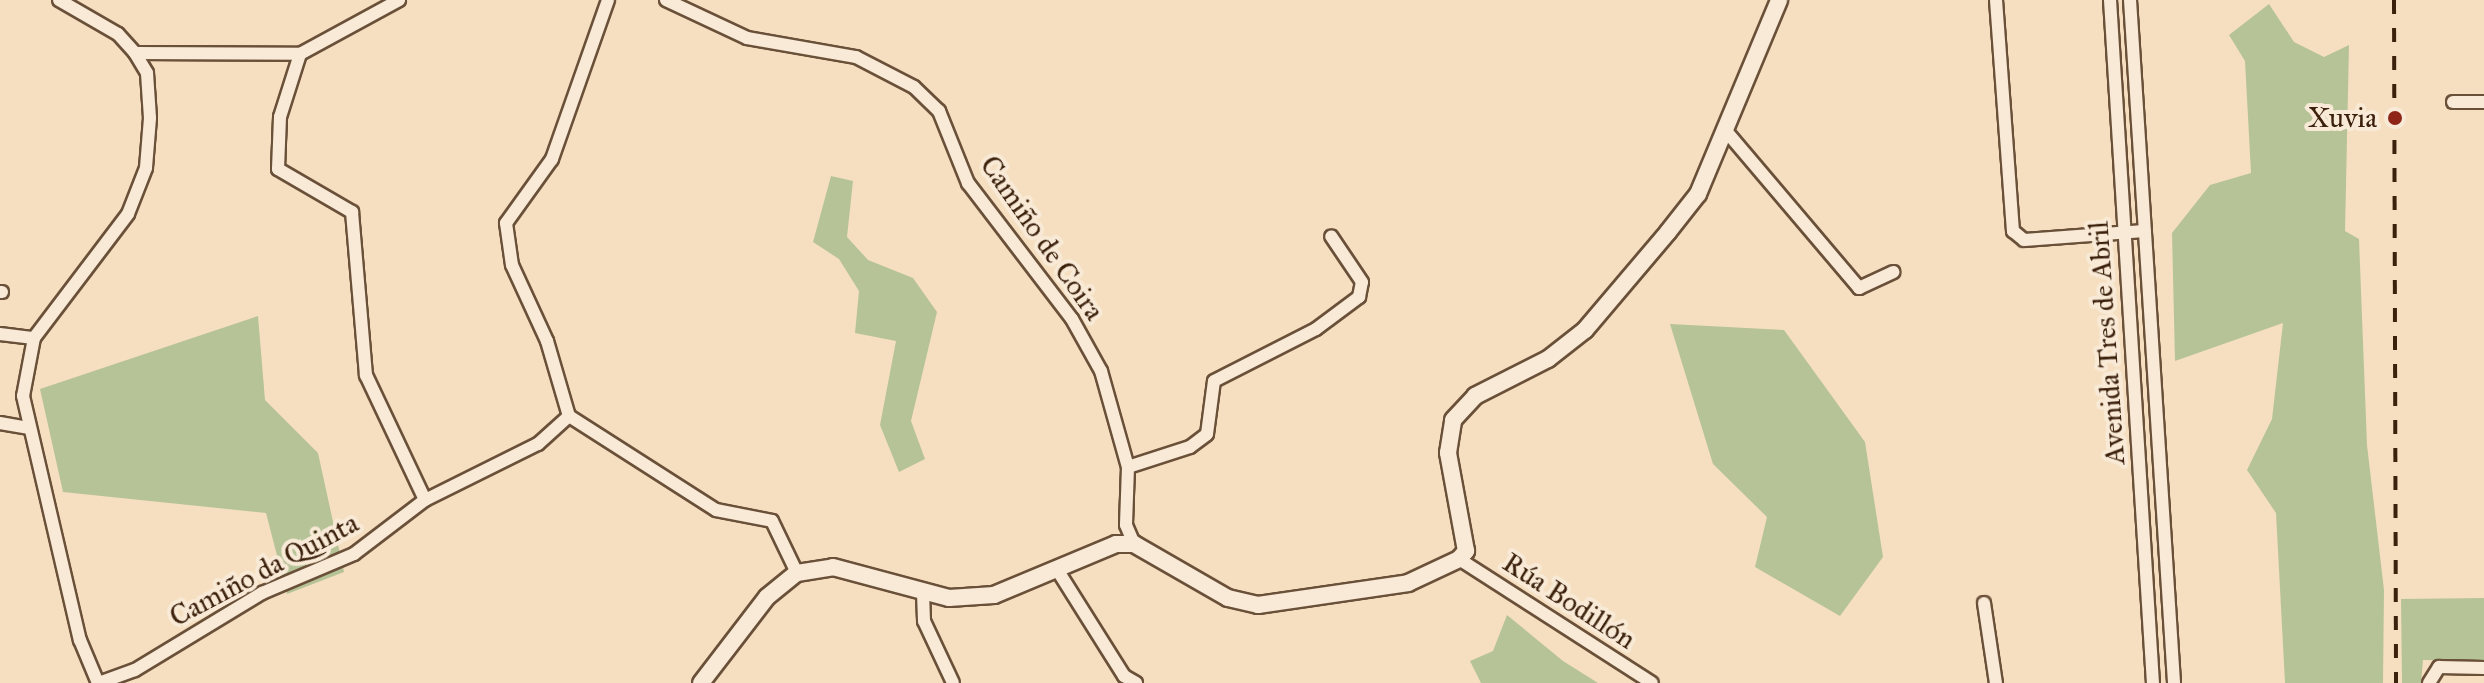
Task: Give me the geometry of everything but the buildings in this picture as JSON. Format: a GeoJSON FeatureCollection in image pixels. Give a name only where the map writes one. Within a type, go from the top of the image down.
{"type":"FeatureCollection","features":[{"type":"Feature","properties":{"kind":"street"},"geometry":{"type":"LineString","coordinates":[[59,0],[118,34],[147,73],[146,168],[128,214],[34,338],[23,396],[27,428],[80,640],[99,683]]}},
{"type":"Feature","properties":{"kind":"street"},"geometry":{"type":"LineString","coordinates":[[135,53],[300,54],[399,0]]}},
{"type":"Feature","properties":{"kind":"street"},"geometry":{"type":"LineString","coordinates":[[608,0],[552,159],[506,223],[512,265],[547,341],[569,416],[716,510],[772,521],[797,573]]}},
{"type":"Feature","properties":{"kind":"street","name":"Camiño de Coira"},"geometry":{"type":"LineString","coordinates":[[666,0],[747,38],[856,57],[914,87],[939,111],[968,183],[1072,319],[1101,371],[1128,467],[1126,525],[1134,544]]}},
{"type":"Feature","properties":{"kind":"street"},"geometry":{"type":"LineString","coordinates":[[701,683],[767,597],[797,573],[858,569],[923,592],[994,595],[1058,571],[1116,544],[1134,544],[1228,598],[1258,605],[1408,583],[1459,559],[1466,551],[1448,453],[1453,420],[1475,396],[1548,359],[1585,330],[1698,194],[1779,0]]}},
{"type":"Feature","properties":{"kind":"street"},"geometry":{"type":"LineString","coordinates":[[1996,0],[2013,231],[2024,240],[2145,231]]}},
{"type":"Feature","properties":{"kind":"street","name":"Avenida Tres de Abril"},"geometry":{"type":"LineString","coordinates":[[2110,0],[2153,683]]}},
{"type":"Feature","properties":{"kind":"street","name":"Avenida Tres de Abril"},"geometry":{"type":"LineString","coordinates":[[2130,0],[2174,683]]}},
{"type":"Feature","properties":{"kind":"street"},"geometry":{"type":"LineString","coordinates":[[300,54],[280,117],[278,169],[352,212],[366,375],[425,500]]}},
{"type":"Feature","properties":{"kind":"street"},"geometry":{"type":"LineString","coordinates":[[2453,102],[2484,102]]}},
{"type":"Feature","properties":{"kind":"street"},"geometry":{"type":"LineString","coordinates":[[1726,131],[1859,288],[1894,272]]}},
{"type":"Feature","properties":{"kind":"street"},"geometry":{"type":"LineString","coordinates":[[1128,467],[1190,447],[1207,434],[1214,381],[1316,329],[1359,297],[1362,282],[1331,236]]}},
{"type":"Feature","properties":{"kind":"street"},"geometry":{"type":"LineString","coordinates":[[0,334],[34,338]]}},
{"type":"Feature","properties":{"kind":"street","name":"Camiño da Quinta"},"geometry":{"type":"LineString","coordinates":[[99,683],[135,670],[262,593],[354,554],[425,500],[538,444],[569,416]]}},
{"type":"Feature","properties":{"kind":"street"},"geometry":{"type":"LineString","coordinates":[[0,423],[27,428]]}},
{"type":"Feature","properties":{"kind":"street","name":"Rúa Bodillón"},"geometry":{"type":"LineString","coordinates":[[1459,559],[1652,683]]}},
{"type":"Feature","properties":{"kind":"street"},"geometry":{"type":"LineString","coordinates":[[1058,571],[1123,680],[1136,683]]}},
{"type":"Feature","properties":{"kind":"street"},"geometry":{"type":"LineString","coordinates":[[923,592],[924,621],[953,683]]}},
{"type":"Feature","properties":{"kind":"street"},"geometry":{"type":"LineString","coordinates":[[1984,603],[1996,683]]}},
{"type":"Feature","properties":{"kind":"street"},"geometry":{"type":"LineString","coordinates":[[2429,683],[2439,667],[2484,668]]}},
{"type":"Feature","properties":{"kind":"green space"},"geometry":{"type":"Polygon","coordinates":[[[2269,4],[2294,42],[2324,57],[2349,45],[2345,231],[2359,239],[2367,445],[2384,590],[2383,683],[2285,683],[2276,513],[2247,470],[2272,419],[2283,323],[2175,361],[2172,233],[2210,185],[2251,173],[2245,61],[2229,35],[2269,4]]]}},
{"type":"Feature","properties":{"kind":"green space"},"geometry":{"type":"Polygon","coordinates":[[[831,176],[853,181],[847,237],[868,260],[913,278],[937,312],[911,421],[925,459],[899,472],[880,425],[896,341],[855,333],[859,291],[839,259],[813,242],[831,176]]]}},
{"type":"Feature","properties":{"kind":"green space"},"geometry":{"type":"Polygon","coordinates":[[[258,316],[265,400],[318,453],[344,572],[287,594],[266,513],[63,492],[40,389],[258,316]]]}},
{"type":"Feature","properties":{"kind":"green space"},"geometry":{"type":"Polygon","coordinates":[[[1670,324],[1784,330],[1865,442],[1883,557],[1840,616],[1755,567],[1767,517],[1713,464],[1670,324]]]}},
{"type":"Feature","properties":{"kind":"green space"},"geometry":{"type":"Polygon","coordinates":[[[2484,598],[2484,661],[2423,660],[2421,683],[2402,683],[2401,599],[2484,598]]]}},
{"type":"Feature","properties":{"kind":"green space"},"geometry":{"type":"Polygon","coordinates":[[[1507,615],[1563,661],[1598,683],[1481,683],[1470,661],[1493,651],[1507,615]]]}},
{"type":"Feature","properties":{"kind":"railway"},"geometry":{"type":"LineString","coordinates":[[2394,0],[2396,683]]}},
{"type":"Feature","properties":{"kind":"place","name":"Xuvia"},"geometry":{"type":"Point","coordinates":[2395,118]}}]}
